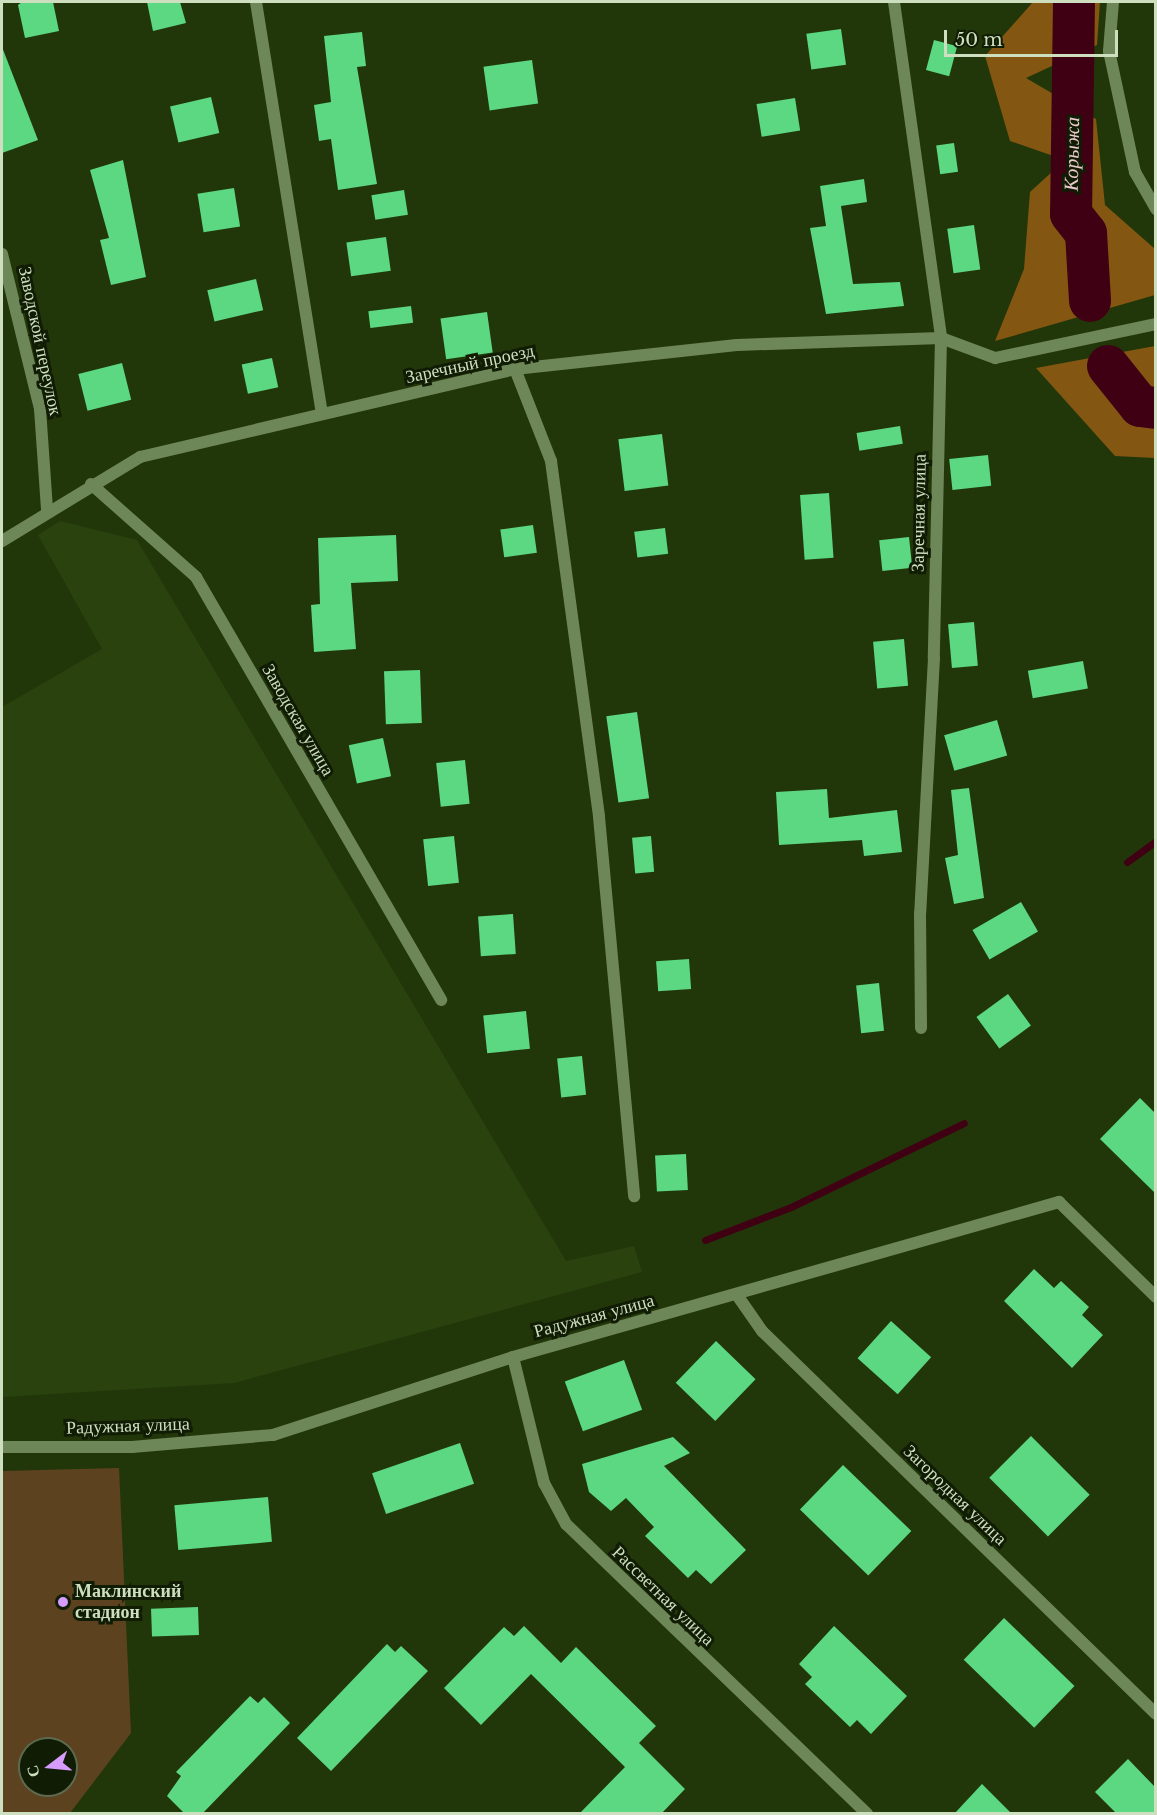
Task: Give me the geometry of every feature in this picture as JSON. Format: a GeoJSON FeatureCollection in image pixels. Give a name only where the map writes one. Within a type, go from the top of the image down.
{"type":"FeatureCollection","features":[{"type":"Feature","properties":{"kind":"street"},"geometry":{"type":"LineString","coordinates":[[256,2],[322,414]]}},
{"type":"Feature","properties":{"kind":"street","name":"Заречная улица"},"geometry":{"type":"LineString","coordinates":[[894,2],[941,338],[934,658],[920,913],[921,1028]]}},
{"type":"Feature","properties":{"kind":"street"},"geometry":{"type":"LineString","coordinates":[[1113,2],[1109,51],[1135,172],[1155,209]]}},
{"type":"Feature","properties":{"kind":"street","name":"Заводской переулок"},"geometry":{"type":"LineString","coordinates":[[2,254],[39,409],[47,509]]}},
{"type":"Feature","properties":{"kind":"street"},"geometry":{"type":"LineString","coordinates":[[941,338],[995,358],[1155,324]]}},
{"type":"Feature","properties":{"kind":"street","name":"Заречный проезд"},"geometry":{"type":"LineString","coordinates":[[2,540],[47,509],[140,457],[515,369],[738,345],[941,338]]}},
{"type":"Feature","properties":{"kind":"street"},"geometry":{"type":"LineString","coordinates":[[515,369],[550,462],[599,818],[634,1196]]}},
{"type":"Feature","properties":{"kind":"street","name":"Заводская улица"},"geometry":{"type":"LineString","coordinates":[[91,484],[196,577],[441,1000]]}},
{"type":"Feature","properties":{"kind":"street","name":"Радужная улица"},"geometry":{"type":"LineString","coordinates":[[2,1447],[132,1447],[273,1435],[513,1357],[1059,1202],[1155,1297]]}},
{"type":"Feature","properties":{"kind":"street","name":"Загородная улица"},"geometry":{"type":"LineString","coordinates":[[737,1295],[762,1331],[1155,1714]]}},
{"type":"Feature","properties":{"kind":"street","name":"Рассветная улица"},"geometry":{"type":"LineString","coordinates":[[513,1357],[544,1484],[566,1524],[867,1814]]}},
{"type":"Feature","properties":{"kind":"shaded area"},"geometry":{"type":"Polygon","coordinates":[[[1033,2],[1100,2],[1097,45],[1026,78],[1096,119],[1105,205],[1155,249],[1155,295],[995,341],[1024,269],[1030,192],[1065,160],[1010,141],[985,56],[1033,2]]]}},
{"type":"Feature","properties":{"kind":"shaded area"},"geometry":{"type":"Polygon","coordinates":[[[1155,346],[1155,458],[1115,456],[1036,368],[1155,346]]]}},
{"type":"Feature","properties":{"kind":"shaded area"},"geometry":{"type":"Polygon","coordinates":[[[60,521],[137,540],[566,1261],[634,1246],[642,1272],[234,1383],[2,1397],[2,707],[102,649],[38,535],[60,521]]]}},
{"type":"Feature","properties":{"kind":"shaded area","name":"Маклинский стадион"},"geometry":{"type":"Polygon","coordinates":[[[119,1468],[131,1733],[70,1813],[2,1813],[2,1471],[119,1468]]]}},
{"type":"Feature","properties":{"kind":"building"},"geometry":{"type":"Polygon","coordinates":[[[22,2],[53,2],[59,31],[25,38],[18,5],[22,2]]]}},
{"type":"Feature","properties":{"kind":"building"},"geometry":{"type":"Polygon","coordinates":[[[147,2],[180,2],[186,23],[153,31],[147,2]]]}},
{"type":"Feature","properties":{"kind":"building"},"geometry":{"type":"Polygon","coordinates":[[[841,29],[846,65],[811,70],[806,34],[841,29]]]}},
{"type":"Feature","properties":{"kind":"building"},"geometry":{"type":"Polygon","coordinates":[[[362,32],[366,66],[357,67],[377,184],[338,190],[331,139],[319,141],[314,105],[331,102],[324,36],[362,32]]]}},
{"type":"Feature","properties":{"kind":"building"},"geometry":{"type":"Polygon","coordinates":[[[934,40],[957,46],[949,76],[926,70],[934,40]]]}},
{"type":"Feature","properties":{"kind":"building"},"geometry":{"type":"Polygon","coordinates":[[[2,47],[38,140],[2,153],[2,47]]]}},
{"type":"Feature","properties":{"kind":"building"},"geometry":{"type":"Polygon","coordinates":[[[532,60],[538,104],[490,110],[483,67],[532,60]]]}},
{"type":"Feature","properties":{"kind":"building"},"geometry":{"type":"Polygon","coordinates":[[[211,97],[219,133],[178,142],[170,106],[211,97]]]}},
{"type":"Feature","properties":{"kind":"building"},"geometry":{"type":"Polygon","coordinates":[[[795,98],[800,131],[762,137],[756,104],[795,98]]]}},
{"type":"Feature","properties":{"kind":"building"},"geometry":{"type":"Polygon","coordinates":[[[954,143],[958,172],[940,174],[936,146],[954,143]]]}},
{"type":"Feature","properties":{"kind":"building"},"geometry":{"type":"Polygon","coordinates":[[[123,160],[146,277],[111,285],[100,240],[109,238],[90,170],[123,160]]]}},
{"type":"Feature","properties":{"kind":"building"},"geometry":{"type":"Polygon","coordinates":[[[864,179],[867,202],[841,206],[853,284],[900,282],[904,306],[826,314],[810,228],[826,226],[820,186],[864,179]]]}},
{"type":"Feature","properties":{"kind":"building"},"geometry":{"type":"Polygon","coordinates":[[[234,188],[240,227],[204,232],[197,194],[234,188]]]}},
{"type":"Feature","properties":{"kind":"building"},"geometry":{"type":"Polygon","coordinates":[[[404,190],[408,215],[375,220],[371,195],[404,190]]]}},
{"type":"Feature","properties":{"kind":"building"},"geometry":{"type":"Polygon","coordinates":[[[974,225],[980,270],[954,273],[947,229],[974,225]]]}},
{"type":"Feature","properties":{"kind":"building"},"geometry":{"type":"Polygon","coordinates":[[[386,237],[391,271],[351,276],[346,243],[386,237]]]}},
{"type":"Feature","properties":{"kind":"building"},"geometry":{"type":"Polygon","coordinates":[[[256,279],[263,310],[214,321],[207,290],[256,279]]]}},
{"type":"Feature","properties":{"kind":"building"},"geometry":{"type":"Polygon","coordinates":[[[411,306],[413,323],[370,328],[368,311],[411,306]]]}},
{"type":"Feature","properties":{"kind":"building"},"geometry":{"type":"Polygon","coordinates":[[[487,312],[493,353],[446,359],[440,319],[487,312]]]}},
{"type":"Feature","properties":{"kind":"building"},"geometry":{"type":"Polygon","coordinates":[[[272,358],[278,387],[248,394],[242,364],[272,358]]]}},
{"type":"Feature","properties":{"kind":"building"},"geometry":{"type":"Polygon","coordinates":[[[122,363],[131,400],[88,411],[78,374],[122,363]]]}},
{"type":"Feature","properties":{"kind":"building"},"geometry":{"type":"Polygon","coordinates":[[[900,426],[903,444],[859,451],[857,433],[900,426]]]}},
{"type":"Feature","properties":{"kind":"building"},"geometry":{"type":"Polygon","coordinates":[[[662,434],[668,486],[625,491],[618,439],[662,434]]]}},
{"type":"Feature","properties":{"kind":"building"},"geometry":{"type":"Polygon","coordinates":[[[988,455],[991,486],[952,490],[949,459],[988,455]]]}},
{"type":"Feature","properties":{"kind":"building"},"geometry":{"type":"Polygon","coordinates":[[[829,493],[834,558],[805,560],[800,495],[829,493]]]}},
{"type":"Feature","properties":{"kind":"building"},"geometry":{"type":"Polygon","coordinates":[[[533,525],[537,553],[504,557],[500,530],[533,525]]]}},
{"type":"Feature","properties":{"kind":"building"},"geometry":{"type":"Polygon","coordinates":[[[665,528],[668,554],[637,558],[634,532],[665,528]]]}},
{"type":"Feature","properties":{"kind":"building"},"geometry":{"type":"Polygon","coordinates":[[[396,535],[398,581],[351,583],[356,649],[314,652],[311,605],[320,604],[318,538],[396,535]]]}},
{"type":"Feature","properties":{"kind":"building"},"geometry":{"type":"Polygon","coordinates":[[[909,537],[912,568],[882,571],[879,540],[909,537]]]}},
{"type":"Feature","properties":{"kind":"building"},"geometry":{"type":"Polygon","coordinates":[[[974,622],[978,666],[952,668],[948,624],[974,622]]]}},
{"type":"Feature","properties":{"kind":"building"},"geometry":{"type":"Polygon","coordinates":[[[904,639],[908,686],[877,689],[873,642],[904,639]]]}},
{"type":"Feature","properties":{"kind":"building"},"geometry":{"type":"Polygon","coordinates":[[[1083,661],[1088,689],[1033,698],[1028,671],[1083,661]]]}},
{"type":"Feature","properties":{"kind":"building"},"geometry":{"type":"Polygon","coordinates":[[[420,670],[422,723],[386,724],[384,671],[420,670]]]}},
{"type":"Feature","properties":{"kind":"building"},"geometry":{"type":"Polygon","coordinates":[[[637,712],[649,798],[618,802],[606,716],[637,712]]]}},
{"type":"Feature","properties":{"kind":"building"},"geometry":{"type":"Polygon","coordinates":[[[997,720],[1007,756],[954,771],[944,735],[997,720]]]}},
{"type":"Feature","properties":{"kind":"building"},"geometry":{"type":"Polygon","coordinates":[[[383,738],[391,776],[357,783],[349,745],[383,738]]]}},
{"type":"Feature","properties":{"kind":"building"},"geometry":{"type":"Polygon","coordinates":[[[465,760],[470,804],[441,807],[436,763],[465,760]]]}},
{"type":"Feature","properties":{"kind":"building"},"geometry":{"type":"Polygon","coordinates":[[[969,788],[984,898],[954,904],[945,858],[958,855],[951,790],[969,788]]]}},
{"type":"Feature","properties":{"kind":"building"},"geometry":{"type":"Polygon","coordinates":[[[827,789],[829,818],[897,810],[902,852],[864,856],[862,840],[779,845],[776,792],[827,789]]]}},
{"type":"Feature","properties":{"kind":"building"},"geometry":{"type":"Polygon","coordinates":[[[454,836],[459,883],[428,886],[423,839],[454,836]]]}},
{"type":"Feature","properties":{"kind":"building"},"geometry":{"type":"Polygon","coordinates":[[[651,836],[654,872],[635,874],[632,838],[651,836]]]}},
{"type":"Feature","properties":{"kind":"building"},"geometry":{"type":"Polygon","coordinates":[[[1021,902],[1038,931],[990,959],[973,930],[1021,902]]]}},
{"type":"Feature","properties":{"kind":"building"},"geometry":{"type":"Polygon","coordinates":[[[513,914],[516,954],[481,956],[478,916],[513,914]]]}},
{"type":"Feature","properties":{"kind":"building"},"geometry":{"type":"Polygon","coordinates":[[[689,959],[691,989],[658,991],[656,961],[689,959]]]}},
{"type":"Feature","properties":{"kind":"building"},"geometry":{"type":"Polygon","coordinates":[[[879,983],[884,1031],[861,1033],[856,985],[879,983]]]}},
{"type":"Feature","properties":{"kind":"building"},"geometry":{"type":"Polygon","coordinates":[[[1008,994],[1031,1026],[999,1048],[976,1017],[1008,994]]]}},
{"type":"Feature","properties":{"kind":"building"},"geometry":{"type":"Polygon","coordinates":[[[526,1011],[530,1049],[487,1053],[483,1015],[526,1011]]]}},
{"type":"Feature","properties":{"kind":"building"},"geometry":{"type":"Polygon","coordinates":[[[582,1056],[586,1095],[561,1097],[557,1059],[582,1056]]]}},
{"type":"Feature","properties":{"kind":"building"},"geometry":{"type":"Polygon","coordinates":[[[1140,1098],[1155,1113],[1155,1193],[1100,1139],[1140,1098]]]}},
{"type":"Feature","properties":{"kind":"building"},"geometry":{"type":"Polygon","coordinates":[[[686,1154],[688,1190],[657,1192],[655,1156],[686,1154]]]}},
{"type":"Feature","properties":{"kind":"building"},"geometry":{"type":"Polygon","coordinates":[[[1034,1269],[1054,1288],[1061,1281],[1089,1307],[1082,1315],[1103,1335],[1072,1368],[1004,1301],[1034,1269]]]}},
{"type":"Feature","properties":{"kind":"building"},"geometry":{"type":"Polygon","coordinates":[[[891,1321],[931,1357],[898,1394],[858,1358],[891,1321]]]}},
{"type":"Feature","properties":{"kind":"building"},"geometry":{"type":"Polygon","coordinates":[[[716,1341],[756,1379],[715,1421],[676,1383],[716,1341]]]}},
{"type":"Feature","properties":{"kind":"building"},"geometry":{"type":"Polygon","coordinates":[[[624,1360],[642,1410],[583,1431],[565,1382],[624,1360]]]}},
{"type":"Feature","properties":{"kind":"building"},"geometry":{"type":"Polygon","coordinates":[[[1031,1436],[1090,1495],[1048,1536],[989,1478],[1031,1436]]]}},
{"type":"Feature","properties":{"kind":"building"},"geometry":{"type":"Polygon","coordinates":[[[673,1437],[690,1453],[664,1466],[746,1550],[711,1584],[696,1570],[688,1578],[645,1536],[654,1527],[626,1498],[611,1511],[589,1492],[582,1464],[673,1437]]]}},
{"type":"Feature","properties":{"kind":"building"},"geometry":{"type":"Polygon","coordinates":[[[460,1443],[474,1484],[386,1514],[372,1473],[460,1443]]]}},
{"type":"Feature","properties":{"kind":"building"},"geometry":{"type":"Polygon","coordinates":[[[843,1465],[911,1531],[868,1576],[800,1510],[843,1465]]]}},
{"type":"Feature","properties":{"kind":"building"},"geometry":{"type":"Polygon","coordinates":[[[268,1497],[272,1542],[178,1550],[174,1505],[268,1497]]]}},
{"type":"Feature","properties":{"kind":"building"},"geometry":{"type":"Polygon","coordinates":[[[198,1607],[199,1635],[152,1637],[151,1609],[198,1607]]]}},
{"type":"Feature","properties":{"kind":"building"},"geometry":{"type":"Polygon","coordinates":[[[1004,1618],[1074,1686],[1034,1728],[964,1660],[1004,1618]]]}},
{"type":"Feature","properties":{"kind":"building"},"geometry":{"type":"Polygon","coordinates":[[[524,1626],[561,1663],[576,1647],[656,1726],[639,1743],[685,1789],[661,1814],[579,1814],[625,1767],[531,1674],[481,1725],[444,1688],[504,1627],[514,1636],[524,1626]]]}},
{"type":"Feature","properties":{"kind":"building"},"geometry":{"type":"Polygon","coordinates":[[[834,1626],[907,1696],[871,1734],[857,1720],[850,1727],[805,1684],[812,1677],[799,1664],[834,1626]]]}},
{"type":"Feature","properties":{"kind":"building"},"geometry":{"type":"Polygon","coordinates":[[[387,1644],[395,1652],[401,1646],[428,1671],[331,1771],[297,1738],[387,1644]]]}},
{"type":"Feature","properties":{"kind":"building"},"geometry":{"type":"Polygon","coordinates":[[[250,1696],[258,1703],[264,1697],[290,1723],[202,1814],[185,1814],[167,1796],[181,1776],[176,1772],[250,1696]]]}},
{"type":"Feature","properties":{"kind":"building"},"geometry":{"type":"Polygon","coordinates":[[[1128,1759],[1155,1787],[1155,1814],[1117,1814],[1095,1792],[1128,1759]]]}},
{"type":"Feature","properties":{"kind":"building"},"geometry":{"type":"Polygon","coordinates":[[[982,1784],[1012,1814],[954,1814],[982,1784]]]}},
{"type":"Feature","properties":{"kind":"waterway","name":"Корыжа"},"geometry":{"type":"LineString","coordinates":[[1074,2],[1071,214],[1086,233],[1090,301]]}},
{"type":"Feature","properties":{"kind":"waterway","name":"Корыжа"},"geometry":{"type":"LineString","coordinates":[[1108,366],[1140,406],[1156,408]]}},
{"type":"Feature","properties":{"kind":"waterway"},"geometry":{"type":"LineString","coordinates":[[1127,862],[1156,841]]}},
{"type":"Feature","properties":{"kind":"waterway"},"geometry":{"type":"LineString","coordinates":[[705,1240],[791,1207],[964,1123]]}},
{"type":"Feature","properties":{"kind":"place","name":"Маклинский стадион"},"geometry":{"type":"Point","coordinates":[63,1602]}}]}
